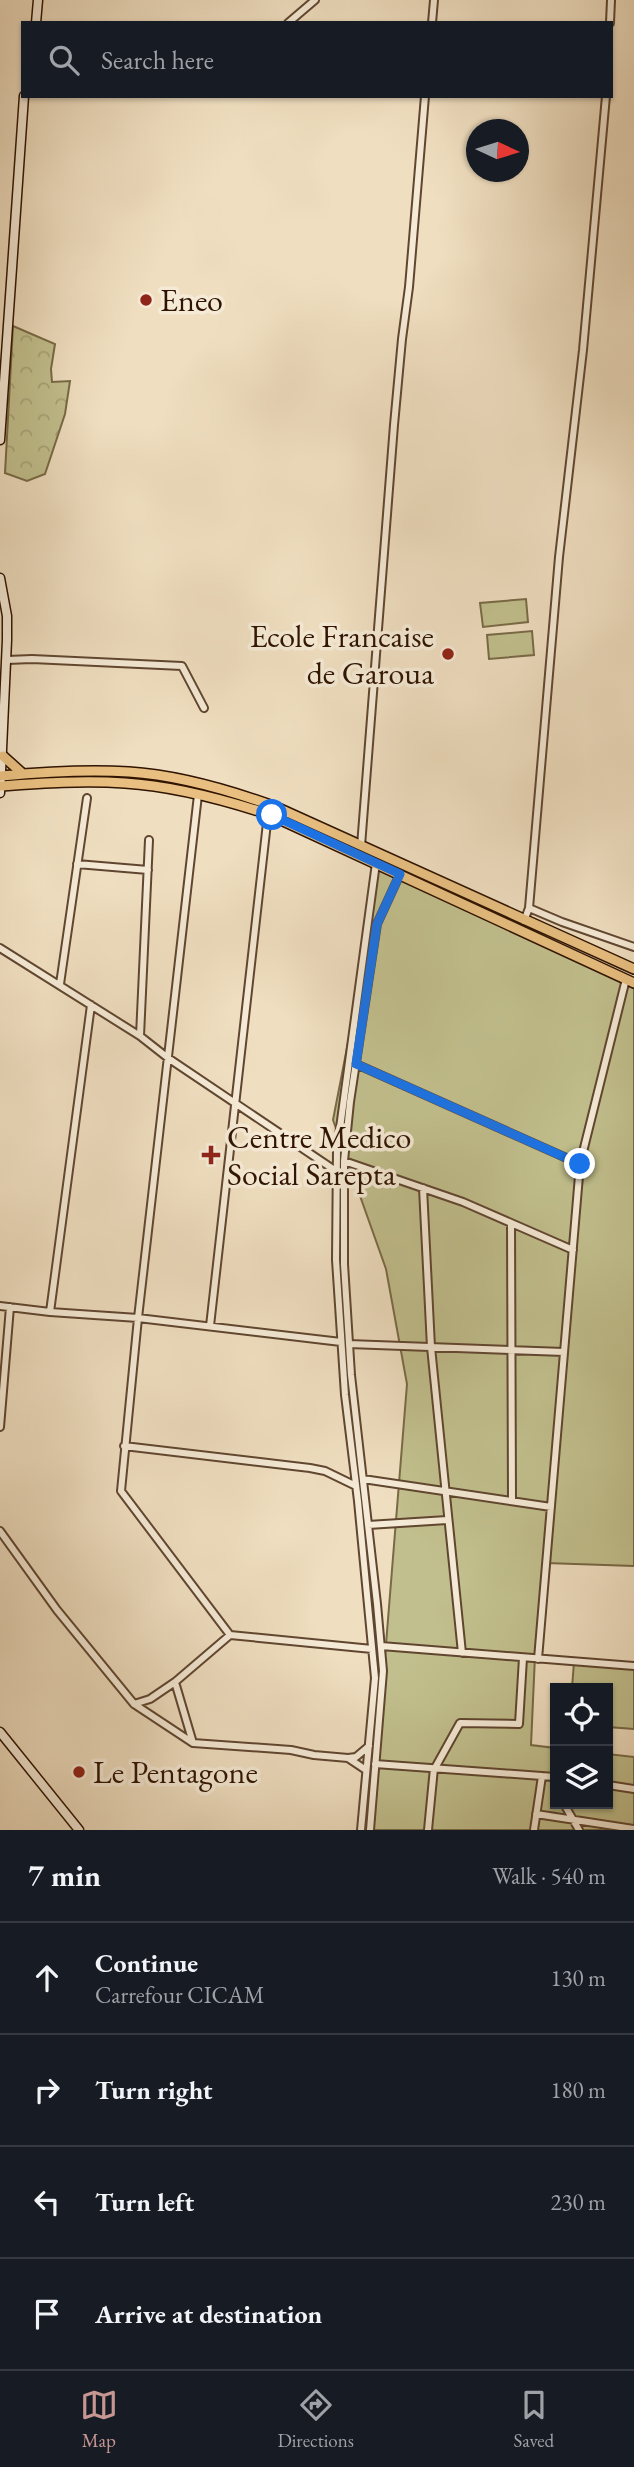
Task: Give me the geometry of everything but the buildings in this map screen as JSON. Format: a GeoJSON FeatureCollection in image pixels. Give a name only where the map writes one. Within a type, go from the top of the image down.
{"type":"FeatureCollection","features":[{"type":"Feature","properties":{"kind":"main road"},"geometry":{"type":"LineString","coordinates":[[3,756],[23,774]]}},
{"type":"Feature","properties":{"kind":"main road"},"geometry":{"type":"LineString","coordinates":[[1,783],[23,774],[71,771],[132,772],[210,786],[276,807],[634,969]]}},
{"type":"Feature","properties":{"kind":"main road"},"geometry":{"type":"LineString","coordinates":[[1,783],[127,783],[225,800],[268,814],[630,981]]}},
{"type":"Feature","properties":{"kind":"street"},"geometry":{"type":"LineString","coordinates":[[36,21],[38,0]]}},
{"type":"Feature","properties":{"kind":"street"},"geometry":{"type":"LineString","coordinates":[[290,21],[315,0]]}},
{"type":"Feature","properties":{"kind":"street"},"geometry":{"type":"LineString","coordinates":[[432,21],[434,0]]}},
{"type":"Feature","properties":{"kind":"street"},"geometry":{"type":"LineString","coordinates":[[610,21],[611,0]]}},
{"type":"Feature","properties":{"kind":"street"},"geometry":{"type":"LineString","coordinates":[[0,440],[24,98]]}},
{"type":"Feature","properties":{"kind":"street"},"geometry":{"type":"LineString","coordinates":[[361,846],[395,413],[425,98]]}},
{"type":"Feature","properties":{"kind":"street"},"geometry":{"type":"LineString","coordinates":[[524,921],[529,908],[559,557],[583,350],[606,98]]}},
{"type":"Feature","properties":{"kind":"street"},"geometry":{"type":"LineString","coordinates":[[0,578],[7,616],[7,660],[2,693],[1,783]]}},
{"type":"Feature","properties":{"kind":"street"},"geometry":{"type":"LineString","coordinates":[[7,660],[183,666],[204,708]]}},
{"type":"Feature","properties":{"kind":"street"},"geometry":{"type":"LineString","coordinates":[[198,795],[138,1318],[121,1492],[230,1635]]}},
{"type":"Feature","properties":{"kind":"street"},"geometry":{"type":"LineString","coordinates":[[60,984],[87,797]]}},
{"type":"Feature","properties":{"kind":"street"},"geometry":{"type":"LineString","coordinates":[[210,1326],[268,814]]}},
{"type":"Feature","properties":{"kind":"street"},"geometry":{"type":"LineString","coordinates":[[140,1036],[149,840]]}},
{"type":"Feature","properties":{"kind":"street"},"geometry":{"type":"LineString","coordinates":[[370,1830],[383,1671],[336,1260],[336,1171],[376,863]]}},
{"type":"Feature","properties":{"kind":"street"},"geometry":{"type":"LineString","coordinates":[[77,864],[148,870]]}},
{"type":"Feature","properties":{"kind":"street"},"geometry":{"type":"LineString","coordinates":[[360,1830],[375,1678],[345,1395],[344,1161],[377,924],[400,874]]}},
{"type":"Feature","properties":{"kind":"street"},"geometry":{"type":"LineString","coordinates":[[529,908],[634,947]]}},
{"type":"Feature","properties":{"kind":"street"},"geometry":{"type":"LineString","coordinates":[[0,948],[140,1036],[168,1058],[336,1171]]}},
{"type":"Feature","properties":{"kind":"street"},"geometry":{"type":"LineString","coordinates":[[538,1659],[580,1164],[630,981]]}},
{"type":"Feature","properties":{"kind":"street"},"geometry":{"type":"LineString","coordinates":[[50,1312],[91,1004]]}},
{"type":"Feature","properties":{"kind":"street"},"geometry":{"type":"LineString","coordinates":[[356,1064],[580,1164]]}},
{"type":"Feature","properties":{"kind":"street"},"geometry":{"type":"LineString","coordinates":[[344,1161],[423,1188],[573,1250]]}},
{"type":"Feature","properties":{"kind":"street"},"geometry":{"type":"LineString","coordinates":[[423,1188],[430,1347],[462,1653]]}},
{"type":"Feature","properties":{"kind":"street"},"geometry":{"type":"LineString","coordinates":[[512,1223],[512,1501]]}},
{"type":"Feature","properties":{"kind":"street"},"geometry":{"type":"LineString","coordinates":[[0,1306],[138,1318],[345,1343],[564,1352]]}},
{"type":"Feature","properties":{"kind":"street"},"geometry":{"type":"LineString","coordinates":[[0,1427],[10,1307]]}},
{"type":"Feature","properties":{"kind":"street"},"geometry":{"type":"LineString","coordinates":[[124,1446],[310,1468],[325,1471],[356,1486]]}},
{"type":"Feature","properties":{"kind":"street"},"geometry":{"type":"LineString","coordinates":[[363,1479],[551,1507]]}},
{"type":"Feature","properties":{"kind":"street"},"geometry":{"type":"LineString","coordinates":[[368,1525],[447,1520]]}},
{"type":"Feature","properties":{"kind":"street"},"geometry":{"type":"LineString","coordinates":[[0,1531],[57,1609],[134,1704],[193,1742],[291,1750],[348,1758],[356,1757],[369,1746]]}},
{"type":"Feature","properties":{"kind":"street"},"geometry":{"type":"LineString","coordinates":[[134,1704],[150,1699],[175,1682],[230,1635],[372,1649]]}},
{"type":"Feature","properties":{"kind":"street"},"geometry":{"type":"LineString","coordinates":[[380,1646],[634,1667]]}},
{"type":"Feature","properties":{"kind":"street"},"geometry":{"type":"LineString","coordinates":[[428,1830],[434,1768],[460,1723],[519,1724],[523,1658]]}},
{"type":"Feature","properties":{"kind":"street"},"geometry":{"type":"LineString","coordinates":[[175,1682],[193,1742]]}},
{"type":"Feature","properties":{"kind":"street"},"geometry":{"type":"LineString","coordinates":[[0,1732],[79,1830]]}},
{"type":"Feature","properties":{"kind":"street"},"geometry":{"type":"LineString","coordinates":[[348,1758],[366,1770]]}},
{"type":"Feature","properties":{"kind":"street"},"geometry":{"type":"LineString","coordinates":[[375,1764],[550,1777]]}},
{"type":"Feature","properties":{"kind":"street"},"geometry":{"type":"LineString","coordinates":[[534,1830],[542,1776]]}},
{"type":"Feature","properties":{"kind":"street"},"geometry":{"type":"LineString","coordinates":[[613,1786],[634,1789]]}},
{"type":"Feature","properties":{"kind":"street"},"geometry":{"type":"LineString","coordinates":[[566,1809],[579,1830]]}},
{"type":"Feature","properties":{"kind":"street"},"geometry":{"type":"LineString","coordinates":[[536,1814],[634,1829]]}},
{"type":"Feature","properties":{"kind":"green space"},"geometry":{"type":"Polygon","coordinates":[[[13,326],[55,344],[52,382],[70,381],[65,414],[45,474],[27,481],[5,473],[13,326]]]}},
{"type":"Feature","properties":{"kind":"green space"},"geometry":{"type":"Polygon","coordinates":[[[526,599],[528,622],[483,627],[480,603],[526,599]]]}},
{"type":"Feature","properties":{"kind":"green space"},"geometry":{"type":"Polygon","coordinates":[[[532,631],[534,655],[489,659],[487,635],[532,631]]]}},
{"type":"Feature","properties":{"kind":"green space"},"geometry":{"type":"Polygon","coordinates":[[[373,859],[634,980],[634,1566],[546,1563],[535,1656],[531,1745],[550,1747],[550,1809],[613,1809],[613,1755],[634,1757],[634,1830],[371,1830],[407,1384],[386,1269],[333,1120],[359,986],[373,859]]]}},
{"type":"Feature","properties":{"kind":"green space"},"geometry":{"type":"Polygon","coordinates":[[[574,1662],[634,1668],[634,1729],[613,1727],[613,1683],[572,1683],[574,1662]]]}},
{"type":"Feature","properties":{"kind":"place","name":"Eneo"},"geometry":{"type":"Point","coordinates":[146,300]}},
{"type":"Feature","properties":{"kind":"place","name":"Ecole Francaise de Garoua"},"geometry":{"type":"Point","coordinates":[448,654]}},
{"type":"Feature","properties":{"kind":"place","name":"Centre Medico Social Sarepta"},"geometry":{"type":"Point","coordinates":[211,1155]}},
{"type":"Feature","properties":{"kind":"place","name":"Le Pentagone"},"geometry":{"type":"Point","coordinates":[79,1772]}},
{"type":"Feature","properties":{"kind":"route"},"geometry":{"type":"LineString","coordinates":[[272,815],[400,874],[377,924],[356,1064],[580,1164]]}}]}
